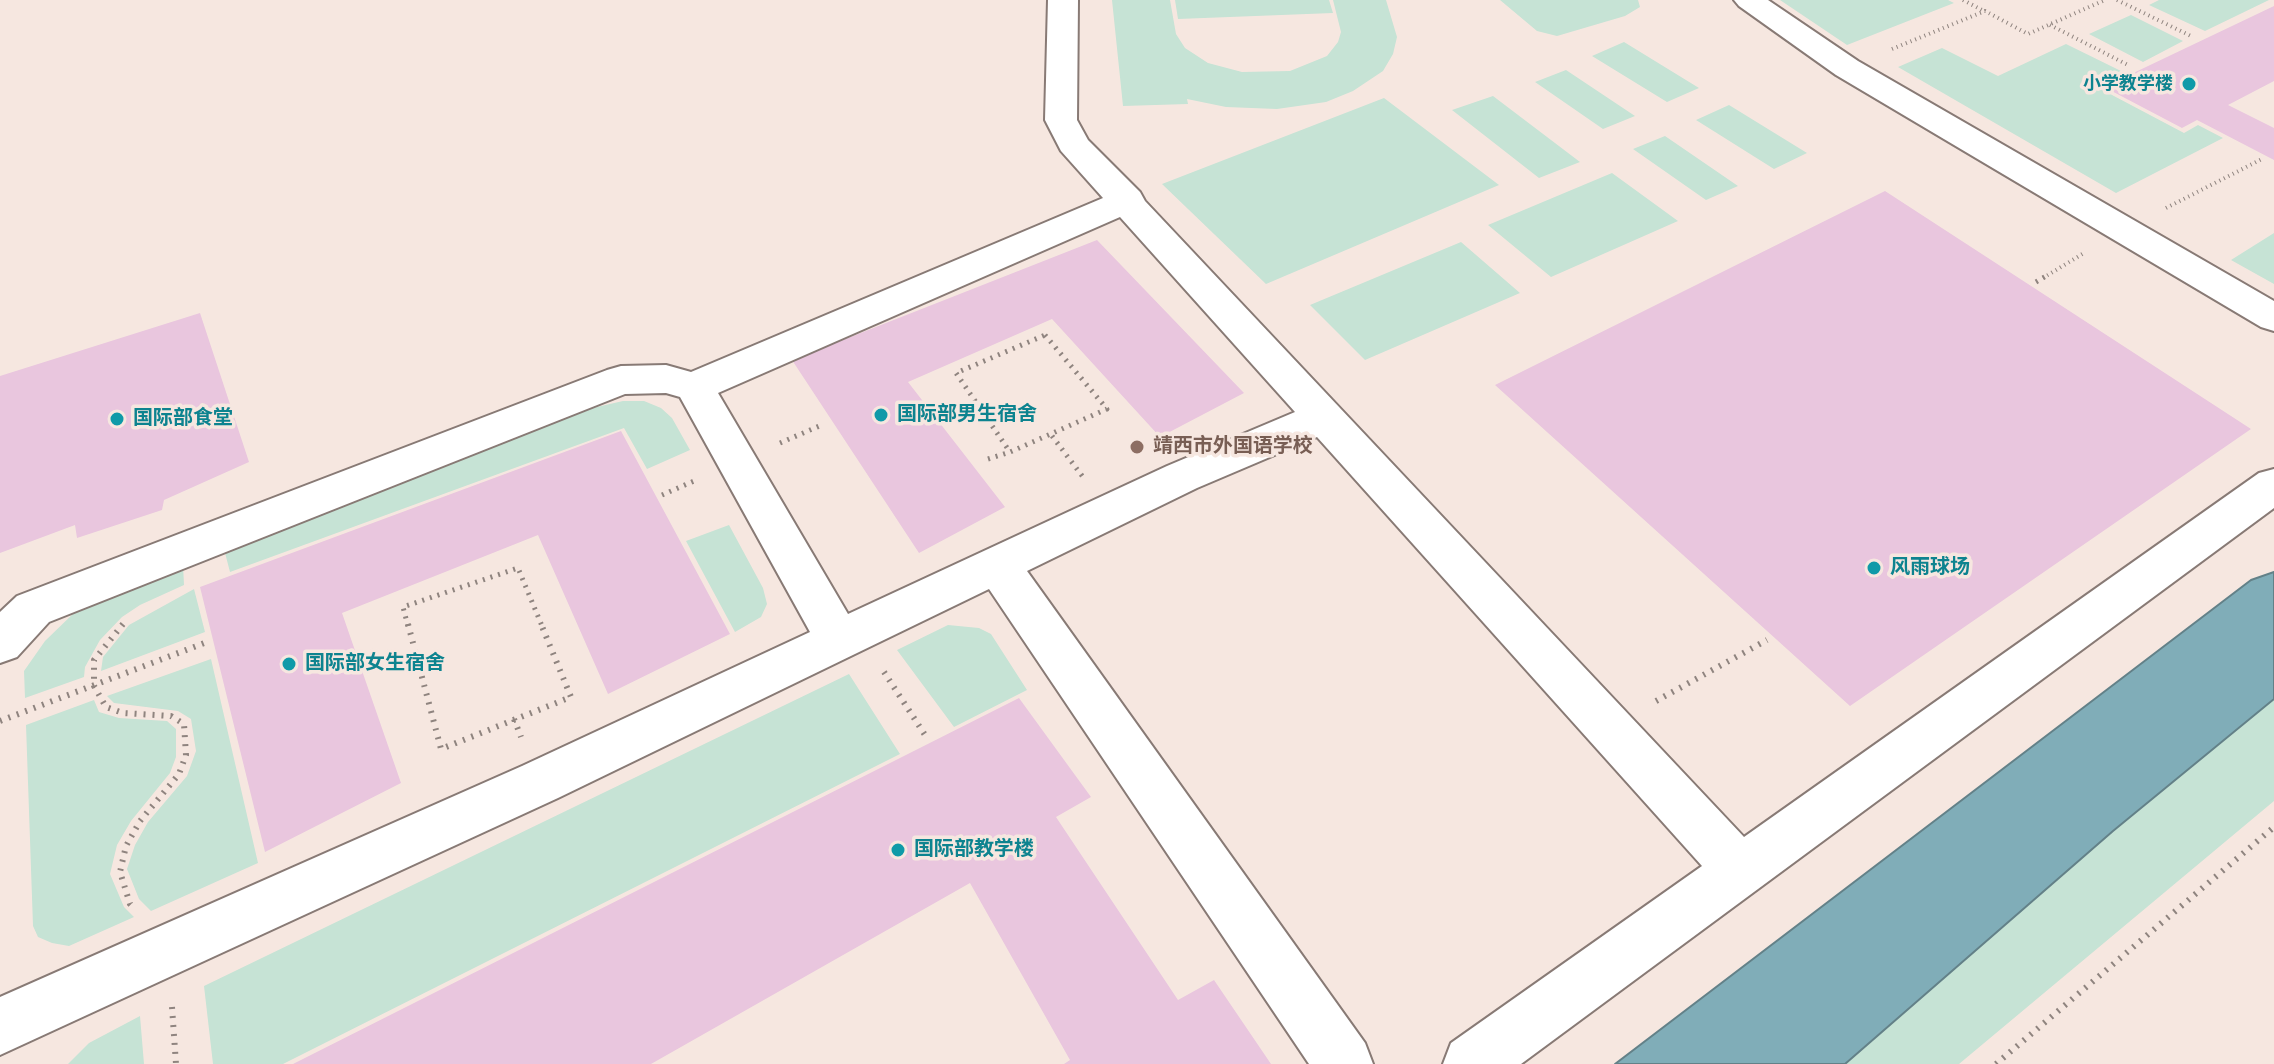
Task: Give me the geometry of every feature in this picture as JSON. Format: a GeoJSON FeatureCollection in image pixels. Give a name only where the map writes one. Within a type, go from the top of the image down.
{"type":"FeatureCollection","features":[{"type":"Feature","properties":{"kind":"lane"},"geometry":{"type":"LineString","coordinates":[[1063,0],[1061,120],[1073,144],[1128,200],[1479,589],[1610,725],[1740,870]]}},
{"type":"Feature","properties":{"kind":"lane"},"geometry":{"type":"LineString","coordinates":[[1749,0],[1847,68],[2274,318]]}},
{"type":"Feature","properties":{"kind":"lane"},"geometry":{"type":"LineString","coordinates":[[0,643],[33,609],[621,380],[666,379],[694,387],[1128,200]]}},
{"type":"Feature","properties":{"kind":"lane"},"geometry":{"type":"LineString","coordinates":[[694,387],[849,636]]}},
{"type":"Feature","properties":{"kind":"lane"},"geometry":{"type":"LineString","coordinates":[[0,1026],[540,782],[1182,477],[1324,417]]}},
{"type":"Feature","properties":{"kind":"lane"},"geometry":{"type":"LineString","coordinates":[[1472,1064],[2274,485]]}},
{"type":"Feature","properties":{"kind":"lane"},"geometry":{"type":"LineString","coordinates":[[998,566],[1344,1064]]}},
{"type":"Feature","properties":{"kind":"path"},"geometry":{"type":"LineString","coordinates":[[1963,0],[2028,34],[2105,0]]}},
{"type":"Feature","properties":{"kind":"path"},"geometry":{"type":"LineString","coordinates":[[2117,0],[2191,36]]}},
{"type":"Feature","properties":{"kind":"path"},"geometry":{"type":"LineString","coordinates":[[1847,68],[1985,11]]}},
{"type":"Feature","properties":{"kind":"path"},"geometry":{"type":"LineString","coordinates":[[2049,24],[2130,66]]}},
{"type":"Feature","properties":{"kind":"path"},"geometry":{"type":"LineString","coordinates":[[2123,230],[2262,159]]}},
{"type":"Feature","properties":{"kind":"path"},"geometry":{"type":"LineString","coordinates":[[988,459],[1010,452],[1052,436],[1107,409],[1045,335],[956,373],[1010,452]]}},
{"type":"Feature","properties":{"kind":"path"},"geometry":{"type":"LineString","coordinates":[[518,568],[571,697],[514,719],[441,749],[403,607],[518,568]]}},
{"type":"Feature","properties":{"kind":"path"},"geometry":{"type":"LineString","coordinates":[[126,622],[94,660],[94,686],[106,707],[123,713],[171,716],[184,724],[186,755],[179,774],[140,821],[126,846],[120,872],[130,904],[148,921],[168,951]]}},
{"type":"Feature","properties":{"kind":"path"},"geometry":{"type":"LineString","coordinates":[[849,636],[927,738]]}},
{"type":"Feature","properties":{"kind":"path"},"geometry":{"type":"LineString","coordinates":[[1610,725],[1767,640]]}},
{"type":"Feature","properties":{"kind":"path"},"geometry":{"type":"LineString","coordinates":[[0,721],[207,642]]}},
{"type":"Feature","properties":{"kind":"path"},"geometry":{"type":"LineString","coordinates":[[1996,1064],[2274,827]]}},
{"type":"Feature","properties":{"kind":"green space"},"geometry":{"type":"Polygon","coordinates":[[[1112,0],[1170,0],[1176,34],[1185,48],[1208,63],[1242,72],[1290,71],[1327,56],[1338,42],[1341,32],[1333,0],[1386,0],[1397,37],[1393,54],[1383,71],[1353,91],[1326,102],[1277,109],[1226,107],[1187,99],[1188,104],[1123,106],[1112,0]]]}},
{"type":"Feature","properties":{"kind":"green space"},"geometry":{"type":"Polygon","coordinates":[[[1175,0],[1329,0],[1333,13],[1178,19],[1175,0]]]}},
{"type":"Feature","properties":{"kind":"green space"},"geometry":{"type":"Polygon","coordinates":[[[1500,0],[1638,0],[1640,7],[1625,16],[1557,36],[1537,31],[1500,0]]]}},
{"type":"Feature","properties":{"kind":"green space"},"geometry":{"type":"Polygon","coordinates":[[[1780,0],[1948,0],[1954,3],[1847,45],[1780,0]]]}},
{"type":"Feature","properties":{"kind":"green space"},"geometry":{"type":"Polygon","coordinates":[[[2159,0],[2269,0],[2205,31],[2149,5],[2159,0]]]}},
{"type":"Feature","properties":{"kind":"green space"},"geometry":{"type":"Polygon","coordinates":[[[2131,15],[2183,41],[2143,62],[2089,34],[2131,15]]]}},
{"type":"Feature","properties":{"kind":"green space"},"geometry":{"type":"Polygon","coordinates":[[[1624,42],[1699,88],[1667,102],[1592,56],[1624,42]]]}},
{"type":"Feature","properties":{"kind":"green space"},"geometry":{"type":"Polygon","coordinates":[[[2066,44],[2121,71],[2095,86],[2184,133],[2198,125],[2223,138],[2116,193],[1898,67],[1942,48],[1998,76],[2066,44]]]}},
{"type":"Feature","properties":{"kind":"green space"},"geometry":{"type":"Polygon","coordinates":[[[1566,70],[1635,116],[1603,129],[1535,82],[1566,70]]]}},
{"type":"Feature","properties":{"kind":"green space"},"geometry":{"type":"Polygon","coordinates":[[[1493,96],[1580,162],[1539,178],[1452,110],[1493,96]]]}},
{"type":"Feature","properties":{"kind":"green space"},"geometry":{"type":"Polygon","coordinates":[[[1384,98],[1499,185],[1266,284],[1162,184],[1384,98]]]}},
{"type":"Feature","properties":{"kind":"green space"},"geometry":{"type":"Polygon","coordinates":[[[1729,105],[1807,153],[1774,169],[1696,120],[1729,105]]]}},
{"type":"Feature","properties":{"kind":"green space"},"geometry":{"type":"Polygon","coordinates":[[[1665,136],[1738,186],[1706,200],[1633,149],[1665,136]]]}},
{"type":"Feature","properties":{"kind":"green space"},"geometry":{"type":"Polygon","coordinates":[[[1612,173],[1678,221],[1551,277],[1488,225],[1612,173]]]}},
{"type":"Feature","properties":{"kind":"green space"},"geometry":{"type":"Polygon","coordinates":[[[2274,233],[2274,284],[2231,260],[2274,233]]]}},
{"type":"Feature","properties":{"kind":"green space"},"geometry":{"type":"Polygon","coordinates":[[[1461,242],[1520,293],[1365,360],[1310,305],[1461,242]]]}},
{"type":"Feature","properties":{"kind":"green space"},"geometry":{"type":"Polygon","coordinates":[[[623,401],[644,401],[661,408],[672,418],[690,450],[647,469],[624,428],[230,572],[224,549],[588,409],[623,401]]]}},
{"type":"Feature","properties":{"kind":"green space"},"geometry":{"type":"Polygon","coordinates":[[[729,525],[763,588],[767,604],[761,617],[735,632],[686,541],[729,525]]]}},
{"type":"Feature","properties":{"kind":"green space"},"geometry":{"type":"Polygon","coordinates":[[[183,565],[184,585],[140,605],[122,617],[100,640],[85,667],[84,677],[25,698],[24,671],[45,641],[78,609],[183,565]]]}},
{"type":"Feature","properties":{"kind":"green space"},"geometry":{"type":"Polygon","coordinates":[[[194,589],[205,632],[101,671],[103,657],[129,625],[194,589]]]}},
{"type":"Feature","properties":{"kind":"green space"},"geometry":{"type":"Polygon","coordinates":[[[948,625],[979,628],[991,634],[1027,690],[954,727],[897,650],[948,625]]]}},
{"type":"Feature","properties":{"kind":"green space"},"geometry":{"type":"Polygon","coordinates":[[[211,659],[258,863],[151,911],[139,899],[127,869],[135,845],[148,822],[187,776],[196,751],[191,719],[178,711],[114,703],[107,696],[211,659]]]}},
{"type":"Feature","properties":{"kind":"green space"},"geometry":{"type":"Polygon","coordinates":[[[849,674],[900,754],[283,1064],[213,1064],[204,986],[849,674]]]}},
{"type":"Feature","properties":{"kind":"green space"},"geometry":{"type":"Polygon","coordinates":[[[2274,699],[2274,801],[1959,1064],[1845,1064],[2113,831],[2274,699]]]}},
{"type":"Feature","properties":{"kind":"green space"},"geometry":{"type":"Polygon","coordinates":[[[94,700],[99,712],[119,718],[167,721],[176,729],[176,757],[170,773],[131,821],[117,845],[110,874],[124,907],[134,917],[69,946],[38,937],[33,926],[26,725],[94,700]]]}},
{"type":"Feature","properties":{"kind":"green space"},"geometry":{"type":"Polygon","coordinates":[[[140,1016],[144,1064],[68,1064],[89,1043],[140,1016]]]}},
{"type":"Feature","properties":{"kind":"water"},"geometry":{"type":"Polygon","coordinates":[[[2274,572],[2274,699],[2113,831],[1845,1064],[1615,1064],[2251,580],[2274,572]]]}},
{"type":"Feature","properties":{"kind":"building","name":"小学教学楼"},"geometry":{"type":"Polygon","coordinates":[[[2274,6],[2274,81],[2228,105],[2274,128],[2274,160],[2197,120],[2182,128],[2104,87],[2274,6]]]}},
{"type":"Feature","properties":{"kind":"building","name":"风雨球场"},"geometry":{"type":"Polygon","coordinates":[[[1885,191],[2251,429],[1850,706],[1495,385],[1885,191]]]}},
{"type":"Feature","properties":{"kind":"building","name":"国际部男生宿舍"},"geometry":{"type":"Polygon","coordinates":[[[1097,240],[1244,393],[1160,437],[1052,319],[908,382],[1005,507],[919,553],[792,360],[1097,240]]]}},
{"type":"Feature","properties":{"kind":"building","name":"国际部食堂"},"geometry":{"type":"Polygon","coordinates":[[[200,313],[249,462],[164,500],[162,510],[77,538],[75,525],[0,553],[0,376],[200,313]]]}},
{"type":"Feature","properties":{"kind":"building","name":"国际部女生宿舍"},"geometry":{"type":"Polygon","coordinates":[[[621,431],[730,634],[608,694],[538,535],[342,613],[401,783],[265,852],[200,587],[621,431]]]}},
{"type":"Feature","properties":{"kind":"building","name":"国际部教学楼"},"geometry":{"type":"Polygon","coordinates":[[[1019,698],[1091,797],[1056,817],[1178,1000],[1214,980],[1271,1064],[1064,1064],[1070,1060],[970,883],[651,1064],[293,1064],[1019,698]]]}},
{"type":"Feature","properties":{"kind":"place","name":"小学教学楼"},"geometry":{"type":"Point","coordinates":[2189,84]}},
{"type":"Feature","properties":{"kind":"place","name":"国际部男生宿舍"},"geometry":{"type":"Point","coordinates":[881,415]}},
{"type":"Feature","properties":{"kind":"place","name":"国际部食堂"},"geometry":{"type":"Point","coordinates":[117,419]}},
{"type":"Feature","properties":{"kind":"place","name":"靖西市外国语学校"},"geometry":{"type":"Point","coordinates":[1137,447]}},
{"type":"Feature","properties":{"kind":"place","name":"风雨球场"},"geometry":{"type":"Point","coordinates":[1874,568]}},
{"type":"Feature","properties":{"kind":"place","name":"国际部女生宿舍"},"geometry":{"type":"Point","coordinates":[289,664]}},
{"type":"Feature","properties":{"kind":"place","name":"国际部教学楼"},"geometry":{"type":"Point","coordinates":[898,850]}}]}
